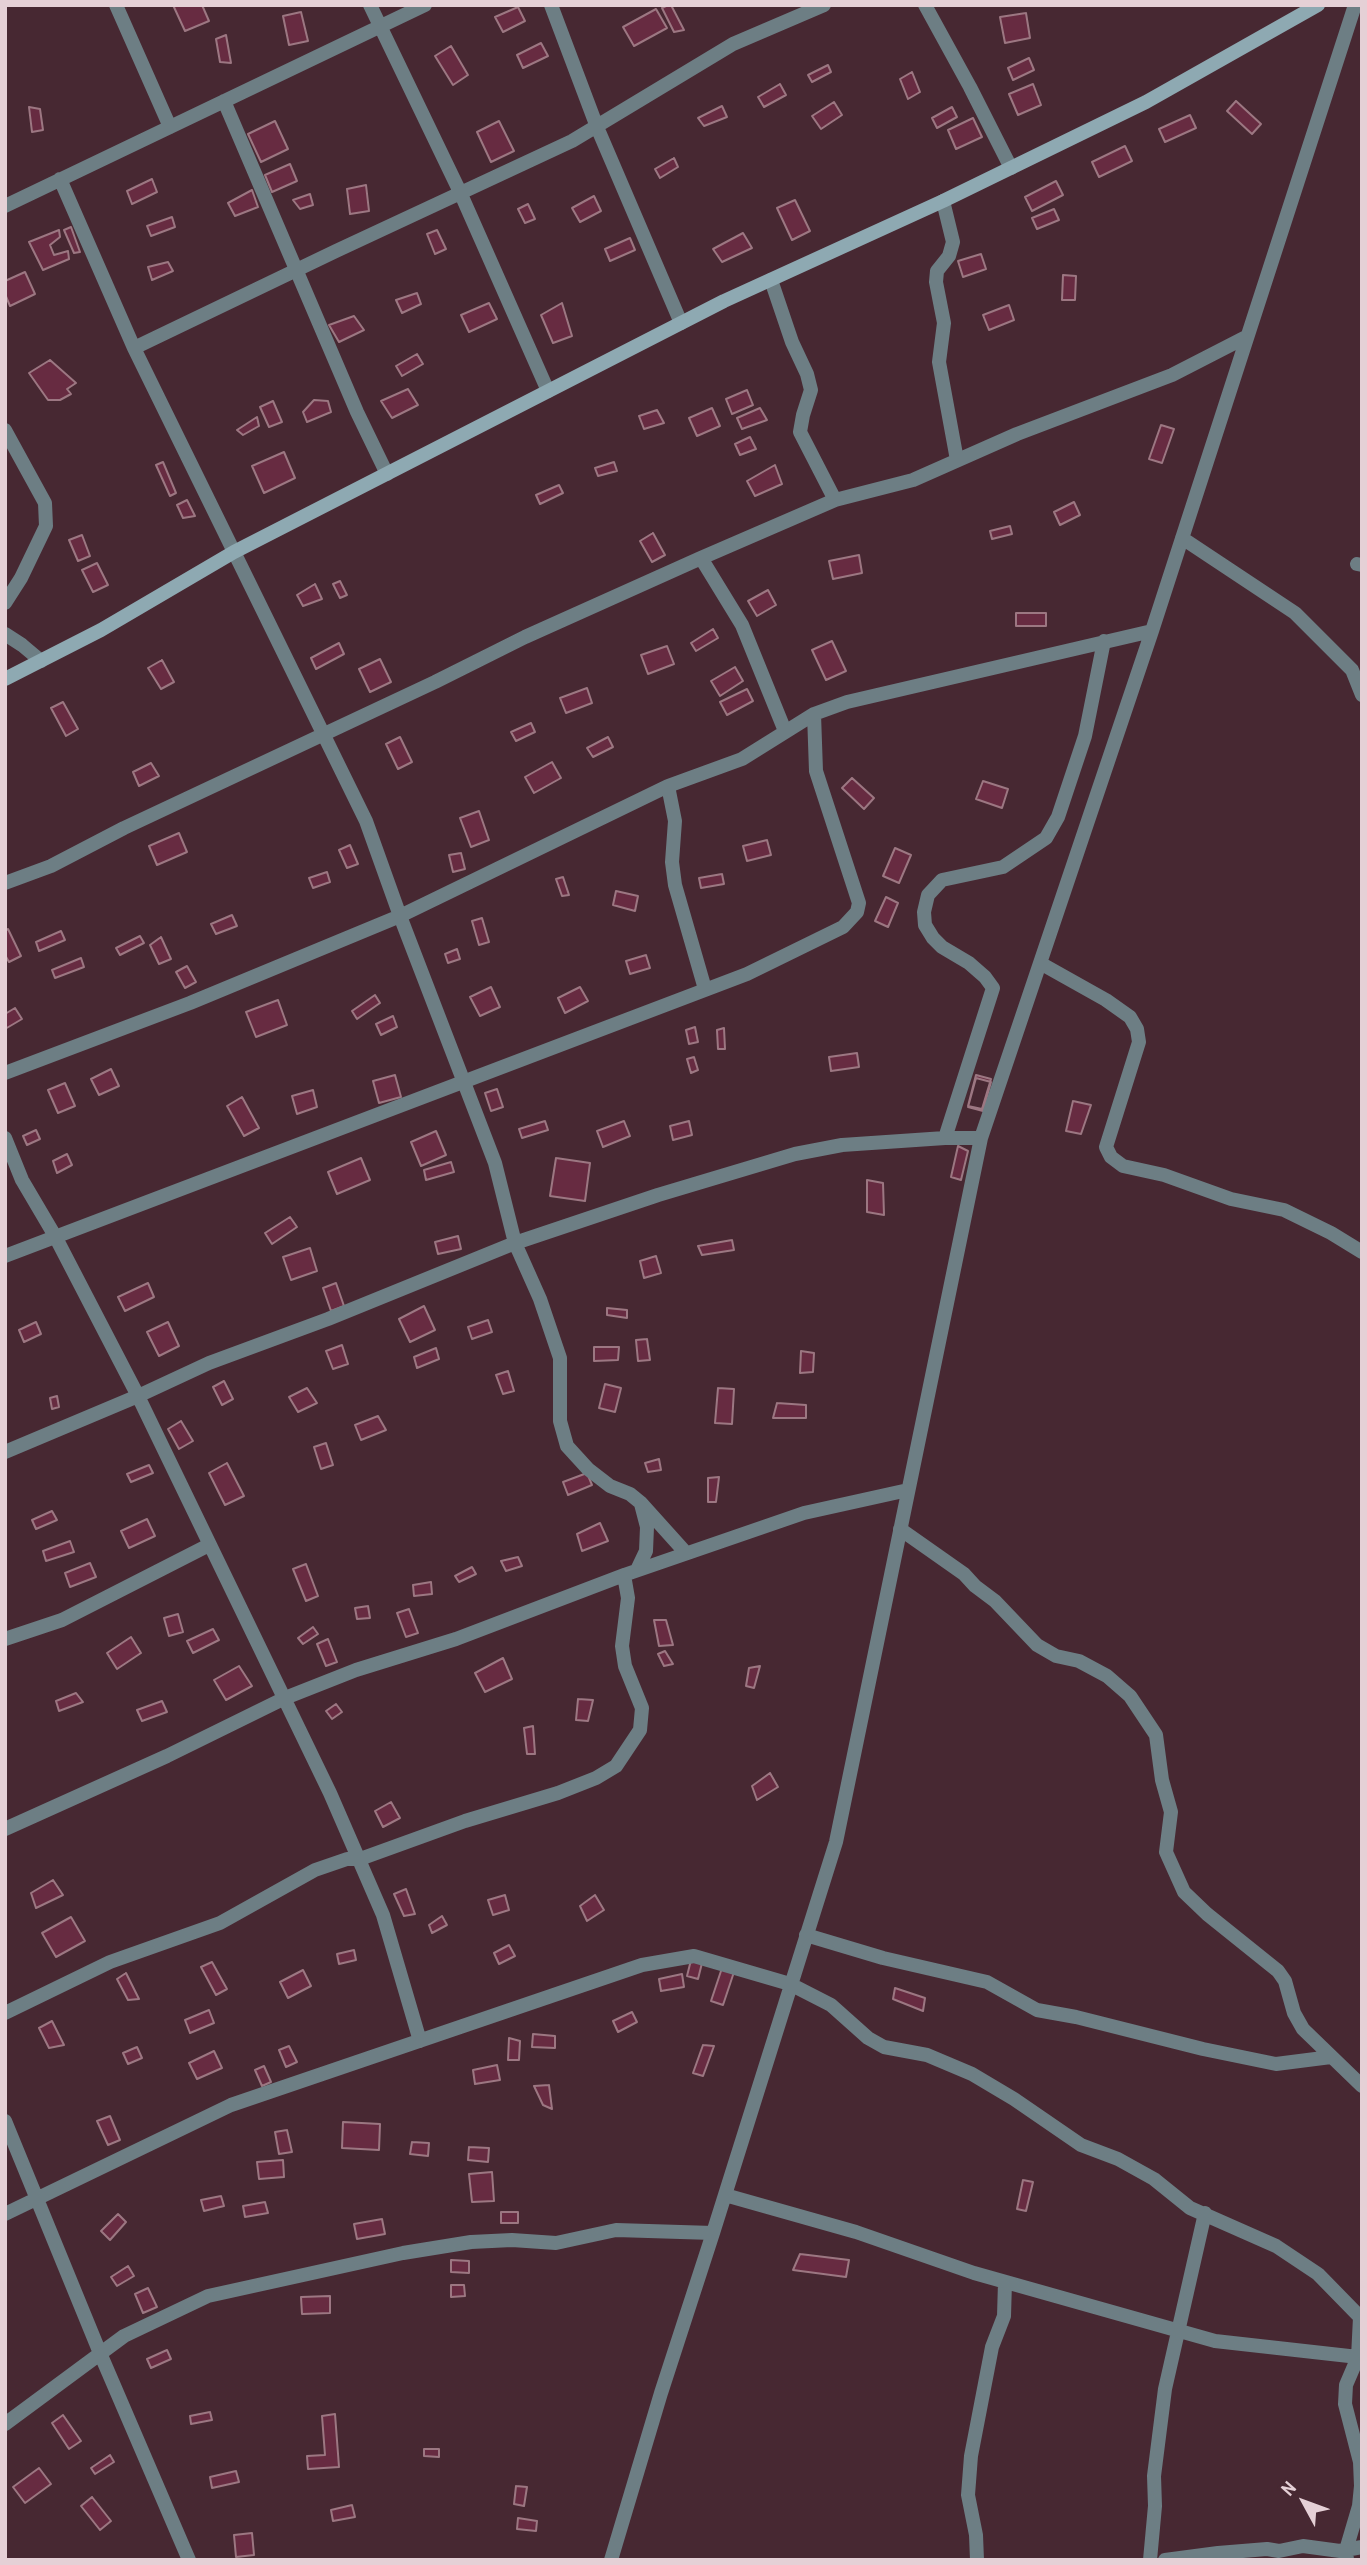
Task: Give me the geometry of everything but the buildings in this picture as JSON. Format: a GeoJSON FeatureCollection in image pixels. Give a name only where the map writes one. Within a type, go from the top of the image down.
{"type":"FeatureCollection","features":[{"type":"Feature","properties":{"kind":"main road"},"geometry":{"type":"LineString","coordinates":[[5,679],[101,629],[234,552],[681,323],[943,201],[1146,102],[1318,5]]}},
{"type":"Feature","properties":{"kind":"street"},"geometry":{"type":"LineString","coordinates":[[116,5],[170,127]]}},
{"type":"Feature","properties":{"kind":"street"},"geometry":{"type":"LineString","coordinates":[[370,5],[460,192],[548,391]]}},
{"type":"Feature","properties":{"kind":"street"},"geometry":{"type":"LineString","coordinates":[[5,206],[425,5]]}},
{"type":"Feature","properties":{"kind":"street"},"geometry":{"type":"LineString","coordinates":[[551,5],[597,127],[681,323]]}},
{"type":"Feature","properties":{"kind":"street"},"geometry":{"type":"LineString","coordinates":[[134,348],[597,127],[733,44],[824,5]]}},
{"type":"Feature","properties":{"kind":"street"},"geometry":{"type":"LineString","coordinates":[[925,5],[1011,168]]}},
{"type":"Feature","properties":{"kind":"street"},"geometry":{"type":"LineString","coordinates":[[611,2560],[661,2393],[836,1842],[981,1138],[1152,631],[1355,5]]}},
{"type":"Feature","properties":{"kind":"street"},"geometry":{"type":"LineString","coordinates":[[225,101],[295,270],[387,474]]}},
{"type":"Feature","properties":{"kind":"street"},"geometry":{"type":"LineString","coordinates":[[60,179],[134,348],[366,821],[495,1163],[515,1242],[540,1299],[560,1358],[560,1421],[567,1446],[588,1469],[610,1486],[630,1494],[686,1553]]}},
{"type":"Feature","properties":{"kind":"street"},"geometry":{"type":"LineString","coordinates":[[943,201],[953,243],[949,256],[937,271],[936,282],[944,323],[939,362],[957,460]]}},
{"type":"Feature","properties":{"kind":"street"},"geometry":{"type":"LineString","coordinates":[[771,280],[811,390],[800,432],[835,500]]}},
{"type":"Feature","properties":{"kind":"street"},"geometry":{"type":"LineString","coordinates":[[5,883],[51,866],[124,828],[526,637],[701,558],[835,500],[914,480],[1017,434],[1172,375],[1246,337]]}},
{"type":"Feature","properties":{"kind":"street"},"geometry":{"type":"LineString","coordinates":[[5,430],[45,503],[46,526],[21,578],[5,603]]}},
{"type":"Feature","properties":{"kind":"street"},"geometry":{"type":"LineString","coordinates":[[1182,538],[1295,613],[1352,670],[1362,695]]}},
{"type":"Feature","properties":{"kind":"street"},"geometry":{"type":"LineString","coordinates":[[701,558],[742,625],[785,731]]}},
{"type":"Feature","properties":{"kind":"street"},"geometry":{"type":"LineString","coordinates":[[5,1073],[190,1003],[400,916],[668,786],[742,759],[814,714],[847,702],[1152,631]]}},
{"type":"Feature","properties":{"kind":"street"},"geometry":{"type":"LineString","coordinates":[[5,634],[41,661]]}},
{"type":"Feature","properties":{"kind":"street"},"geometry":{"type":"LineString","coordinates":[[945,1138],[993,988],[985,976],[933,938],[925,925],[924,912],[928,895],[942,880],[1003,867],[1046,838],[1058,817],[1085,736],[1104,641]]}},
{"type":"Feature","properties":{"kind":"street"},"geometry":{"type":"LineString","coordinates":[[5,1255],[747,974],[835,932],[850,921],[859,903],[817,771],[814,714]]}},
{"type":"Feature","properties":{"kind":"street"},"geometry":{"type":"LineString","coordinates":[[668,786],[675,821],[671,862],[675,885],[705,989]]}},
{"type":"Feature","properties":{"kind":"street"},"geometry":{"type":"LineString","coordinates":[[1040,963],[1106,1000],[1130,1017],[1137,1029],[1139,1042],[1106,1147],[1111,1157],[1123,1166],[1164,1175],[1231,1199],[1284,1210],[1362,1252]]}},
{"type":"Feature","properties":{"kind":"street"},"geometry":{"type":"LineString","coordinates":[[5,1138],[22,1180],[55,1236],[138,1396],[360,1859],[383,1914],[420,2041]]}},
{"type":"Feature","properties":{"kind":"street"},"geometry":{"type":"LineString","coordinates":[[5,1452],[209,1363],[328,1319],[515,1242],[658,1195],[795,1154],[842,1145],[981,1138]]}},
{"type":"Feature","properties":{"kind":"street"},"geometry":{"type":"LineString","coordinates":[[5,1829],[167,1756],[285,1698],[356,1670],[456,1639],[630,1572],[804,1513],[908,1490]]}},
{"type":"Feature","properties":{"kind":"street"},"geometry":{"type":"LineString","coordinates":[[5,2013],[110,1962],[220,1923],[315,1870],[347,1859],[360,1859],[465,1821],[558,1793],[596,1778],[616,1766],[640,1730],[642,1708],[625,1666],[622,1646],[630,1572],[646,1551],[647,1527],[640,1503]]}},
{"type":"Feature","properties":{"kind":"street"},"geometry":{"type":"LineString","coordinates":[[900,1529],[964,1574],[975,1587],[995,1601],[1037,1645],[1056,1656],[1079,1661],[1107,1676],[1130,1696],[1156,1735],[1162,1780],[1171,1812],[1166,1852],[1184,1892],[1278,1971],[1285,1981],[1294,2013],[1303,2029],[1362,2086]]}},
{"type":"Feature","properties":{"kind":"street"},"geometry":{"type":"LineString","coordinates":[[5,1639],[62,1620],[209,1545]]}},
{"type":"Feature","properties":{"kind":"street"},"geometry":{"type":"LineString","coordinates":[[806,1935],[883,1958],[988,1982],[1037,2010],[1076,2017],[1203,2049],[1276,2064],[1331,2057]]}},
{"type":"Feature","properties":{"kind":"street"},"geometry":{"type":"LineString","coordinates":[[5,2214],[231,2105],[642,1965],[694,1956],[790,1984],[831,2005],[868,2038],[884,2047],[927,2055],[972,2074],[1081,2145],[1154,2179],[1190,2208],[1276,2246],[1318,2274],[1361,2316],[1360,2358],[1346,2385],[1345,2404],[1360,2462],[1361,2486],[1359,2506],[1346,2555]]}},
{"type":"Feature","properties":{"kind":"street"},"geometry":{"type":"LineString","coordinates":[[5,2120],[100,2353],[189,2560]]}},
{"type":"Feature","properties":{"kind":"street"},"geometry":{"type":"LineString","coordinates":[[725,2195],[856,2232],[1005,2282],[1215,2342],[1360,2358]]}},
{"type":"Feature","properties":{"kind":"street"},"geometry":{"type":"LineString","coordinates":[[1150,2560],[1165,2389],[1205,2213]]}},
{"type":"Feature","properties":{"kind":"street"},"geometry":{"type":"LineString","coordinates":[[5,2424],[124,2336],[208,2296],[403,2253],[471,2242],[512,2240],[555,2243],[616,2230],[713,2233]]}},
{"type":"Feature","properties":{"kind":"street"},"geometry":{"type":"LineString","coordinates":[[977,2560],[976,2535],[968,2495],[971,2456],[992,2347],[1004,2316],[1005,2282]]}},
{"type":"Feature","properties":{"kind":"street"},"geometry":{"type":"LineString","coordinates":[[1166,2560],[1267,2549],[1279,2551],[1303,2546],[1340,2551],[1346,2555]]}},
{"type":"Feature","properties":{"kind":"street"},"geometry":{"type":"LineString","coordinates":[[1346,2555],[1362,2547]]}}]}
